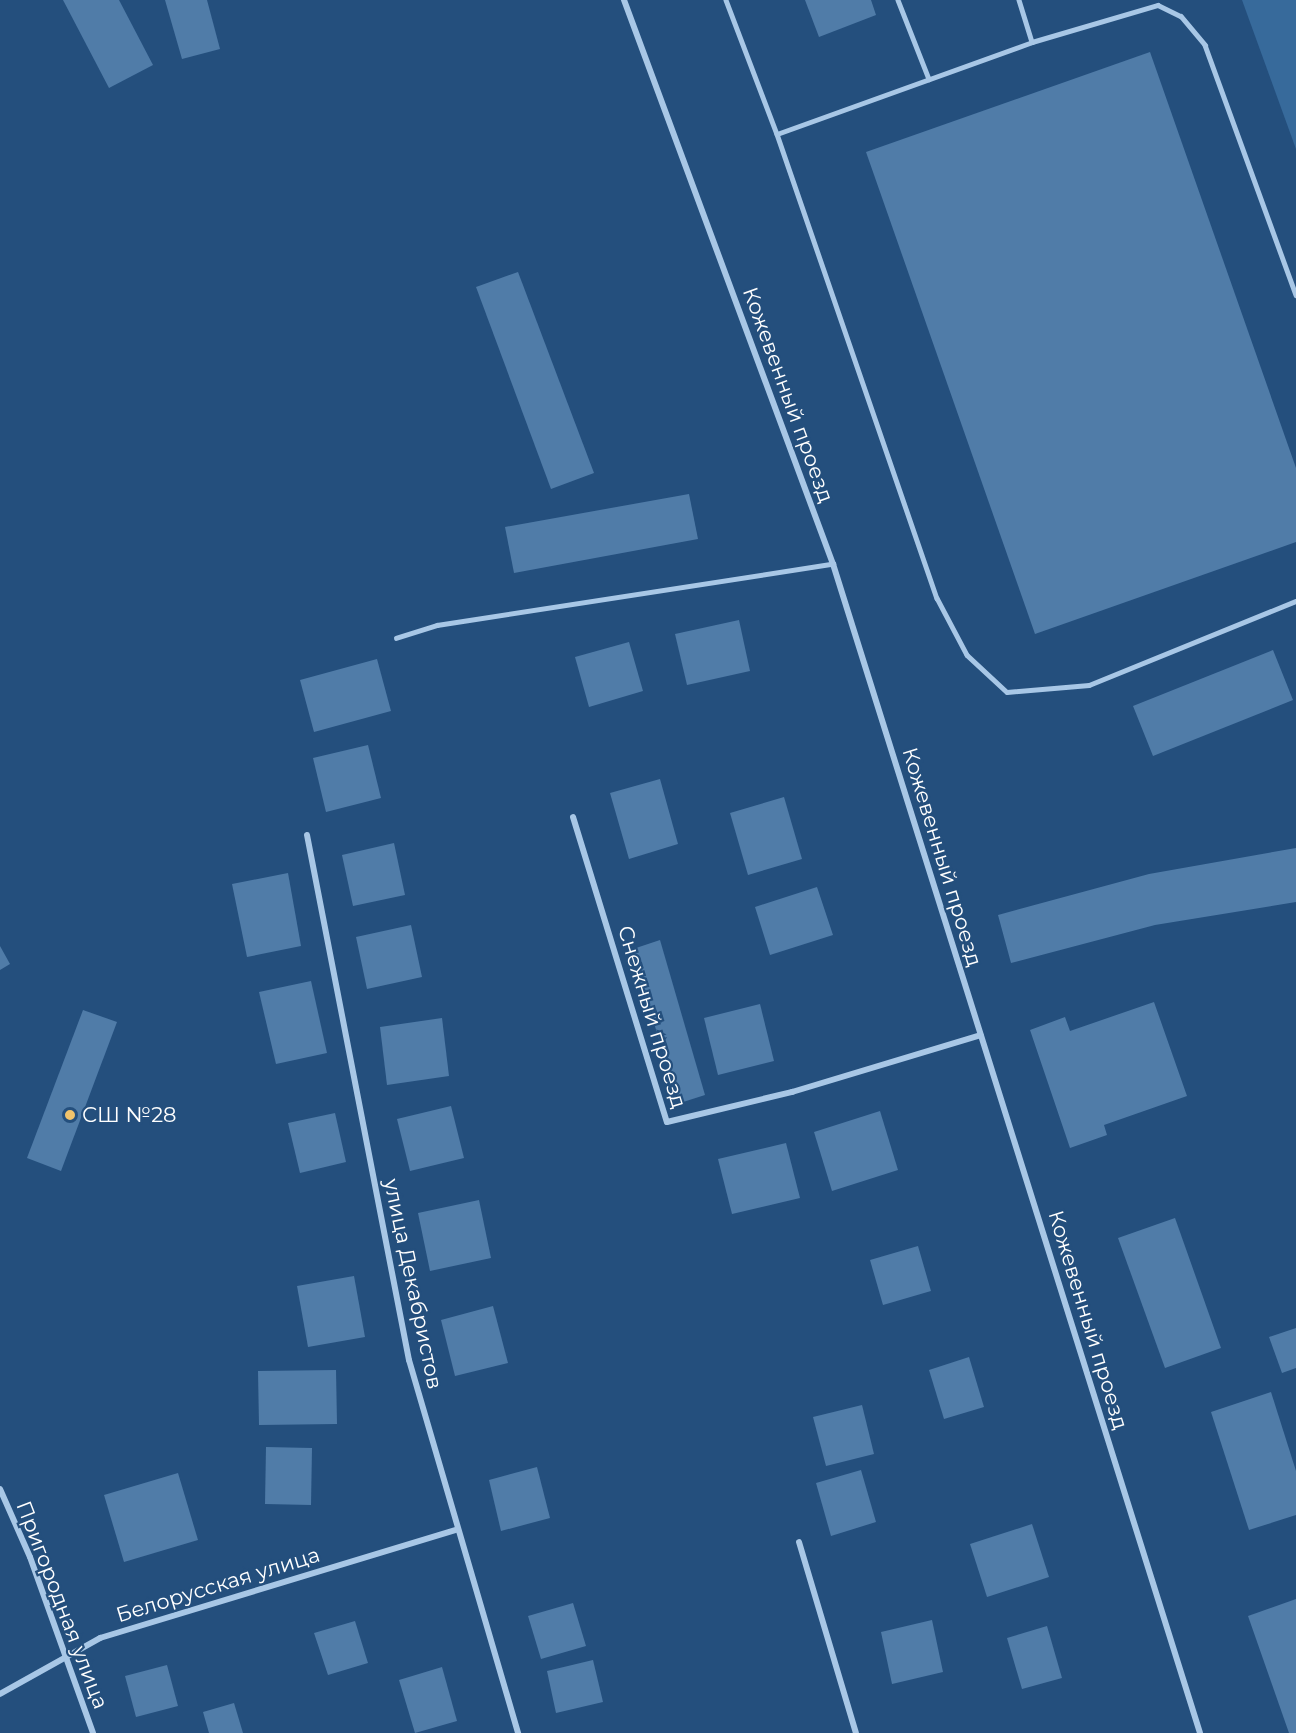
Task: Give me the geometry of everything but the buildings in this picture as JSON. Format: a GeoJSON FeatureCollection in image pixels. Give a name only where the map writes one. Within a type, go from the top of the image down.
{"type":"FeatureCollection","features":[{"type":"Feature","properties":{"kind":"street","name":"Кожевенный проезд"},"geometry":{"type":"LineString","coordinates":[[624,0],[833,564],[1200,1733]]}},
{"type":"Feature","properties":{"kind":"street","name":"Снежный проезд"},"geometry":{"type":"LineString","coordinates":[[573,817],[667,1122],[792,1092],[981,1035]]}},
{"type":"Feature","properties":{"kind":"street","name":"улица Декабристов"},"geometry":{"type":"LineString","coordinates":[[307,835],[409,1360],[456,1530],[518,1733]]}},
{"type":"Feature","properties":{"kind":"street","name":"Пригородная улица"},"geometry":{"type":"LineString","coordinates":[[0,1489],[68,1657],[93,1733]]}},
{"type":"Feature","properties":{"kind":"street","name":"Белорусская улица"},"geometry":{"type":"LineString","coordinates":[[0,1694],[100,1638],[456,1530]]}},
{"type":"Feature","properties":{"kind":"street"},"geometry":{"type":"LineString","coordinates":[[799,1542],[856,1733]]}},
{"type":"Feature","properties":{"kind":"lane"},"geometry":{"type":"LineString","coordinates":[[726,0],[777,134],[937,598],[967,655],[1007,692],[1089,685],[1296,601]]}},
{"type":"Feature","properties":{"kind":"lane"},"geometry":{"type":"LineString","coordinates":[[898,0],[928,80]]}},
{"type":"Feature","properties":{"kind":"lane"},"geometry":{"type":"LineString","coordinates":[[1019,0],[1032,42]]}},
{"type":"Feature","properties":{"kind":"lane"},"geometry":{"type":"LineString","coordinates":[[777,134],[1032,42],[1157,3],[1181,16],[1205,45],[1296,295]]}},
{"type":"Feature","properties":{"kind":"lane"},"geometry":{"type":"LineString","coordinates":[[396,638],[437,625],[833,564]]}},
{"type":"Feature","properties":{"kind":"shaded area"},"geometry":{"type":"Polygon","coordinates":[[[1242,0],[1296,0],[1296,149],[1242,0]]]}},
{"type":"Feature","properties":{"kind":"place","name":"СШ №28"},"geometry":{"type":"Point","coordinates":[70,1115]}}]}
